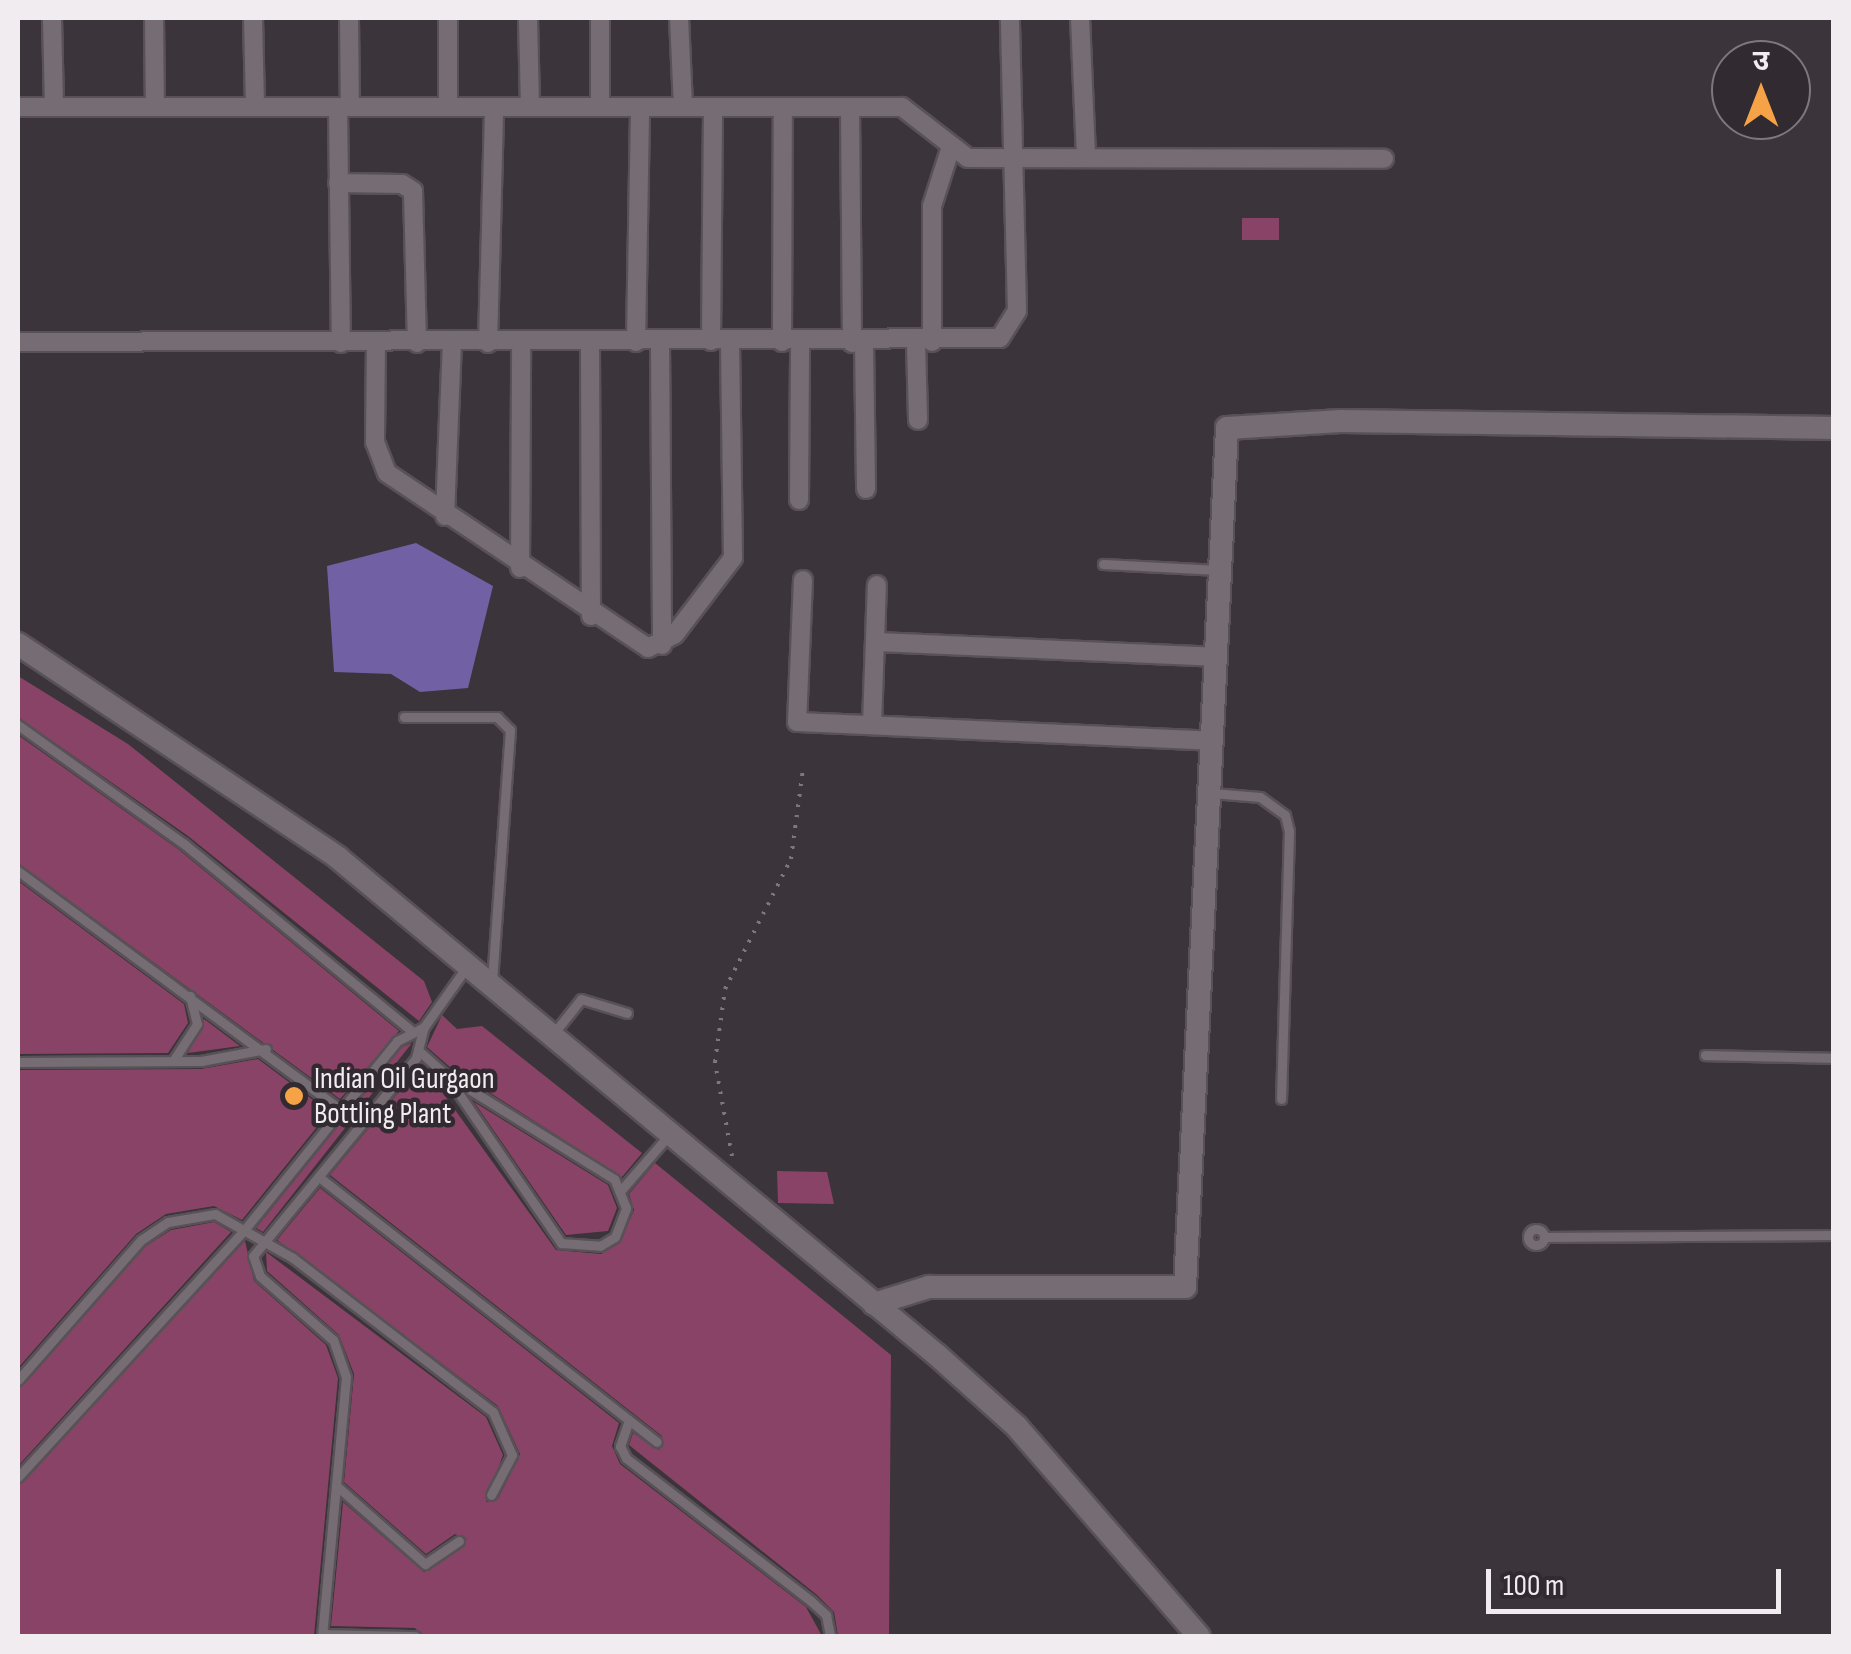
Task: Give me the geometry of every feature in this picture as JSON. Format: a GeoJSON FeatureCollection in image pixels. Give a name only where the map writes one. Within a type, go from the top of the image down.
{"type":"FeatureCollection","features":[{"type":"Feature","properties":{"kind":"street"},"geometry":{"type":"LineString","coordinates":[[52,18],[54,107]]}},
{"type":"Feature","properties":{"kind":"street"},"geometry":{"type":"LineString","coordinates":[[154,18],[155,107]]}},
{"type":"Feature","properties":{"kind":"street"},"geometry":{"type":"LineString","coordinates":[[253,18],[255,107]]}},
{"type":"Feature","properties":{"kind":"street"},"geometry":{"type":"LineString","coordinates":[[341,343],[338,183],[349,18]]}},
{"type":"Feature","properties":{"kind":"street"},"geometry":{"type":"LineString","coordinates":[[448,18],[448,107]]}},
{"type":"Feature","properties":{"kind":"street"},"geometry":{"type":"LineString","coordinates":[[528,18],[530,107]]}},
{"type":"Feature","properties":{"kind":"street"},"geometry":{"type":"LineString","coordinates":[[600,18],[600,107]]}},
{"type":"Feature","properties":{"kind":"street"},"geometry":{"type":"LineString","coordinates":[[679,18],[682,107]]}},
{"type":"Feature","properties":{"kind":"street"},"geometry":{"type":"LineString","coordinates":[[18,342],[991,340],[1012,328],[1014,158],[1010,18]]}},
{"type":"Feature","properties":{"kind":"street"},"geometry":{"type":"LineString","coordinates":[[1080,18],[1086,158]]}},
{"type":"Feature","properties":{"kind":"street"},"geometry":{"type":"LineString","coordinates":[[18,107],[912,110],[950,150],[1014,158],[1384,158]]}},
{"type":"Feature","properties":{"kind":"street"},"geometry":{"type":"LineString","coordinates":[[488,343],[494,107]]}},
{"type":"Feature","properties":{"kind":"street"},"geometry":{"type":"LineString","coordinates":[[636,342],[640,107]]}},
{"type":"Feature","properties":{"kind":"street"},"geometry":{"type":"LineString","coordinates":[[710,342],[713,107]]}},
{"type":"Feature","properties":{"kind":"street"},"geometry":{"type":"LineString","coordinates":[[850,108],[866,489]]}},
{"type":"Feature","properties":{"kind":"street"},"geometry":{"type":"LineString","coordinates":[[783,109],[799,500]]}},
{"type":"Feature","properties":{"kind":"street"},"geometry":{"type":"LineString","coordinates":[[918,420],[932,206],[950,150]]}},
{"type":"Feature","properties":{"kind":"street"},"geometry":{"type":"LineString","coordinates":[[338,183],[402,184],[414,191],[418,343]]}},
{"type":"Feature","properties":{"kind":"street"},"geometry":{"type":"LineString","coordinates":[[520,568],[522,342]]}},
{"type":"Feature","properties":{"kind":"street"},"geometry":{"type":"LineString","coordinates":[[590,342],[591,616]]}},
{"type":"Feature","properties":{"kind":"street"},"geometry":{"type":"LineString","coordinates":[[660,342],[662,646]]}},
{"type":"Feature","properties":{"kind":"street"},"geometry":{"type":"LineString","coordinates":[[662,646],[734,558],[730,342]]}},
{"type":"Feature","properties":{"kind":"street"},"geometry":{"type":"LineString","coordinates":[[376,343],[381,465],[445,516],[630,642],[662,646]]}},
{"type":"Feature","properties":{"kind":"street"},"geometry":{"type":"LineString","coordinates":[[445,516],[452,343]]}},
{"type":"Feature","properties":{"kind":"street"},"geometry":{"type":"LineString","coordinates":[[874,1304],[929,1287],[1185,1287],[1212,793],[1222,434],[1235,423],[1834,428]]}},
{"type":"Feature","properties":{"kind":"street"},"geometry":{"type":"LineString","coordinates":[[803,580],[798,722],[1214,741]]}},
{"type":"Feature","properties":{"kind":"street"},"geometry":{"type":"LineString","coordinates":[[872,726],[877,585]]}},
{"type":"Feature","properties":{"kind":"street"},"geometry":{"type":"LineString","coordinates":[[875,642],[1217,657]]}},
{"type":"Feature","properties":{"kind":"street"},"geometry":{"type":"LineString","coordinates":[[18,644],[283,818],[470,964],[1017,1427],[1200,1636]]}},
{"type":"Feature","properties":{"kind":"lane"},"geometry":{"type":"LineString","coordinates":[[1103,564],[1219,570]]}},
{"type":"Feature","properties":{"kind":"lane"},"geometry":{"type":"LineString","coordinates":[[404,717],[497,717],[510,730],[491,982]]}},
{"type":"Feature","properties":{"kind":"lane"},"geometry":{"type":"LineString","coordinates":[[18,725],[183,843],[418,1030]]}},
{"type":"Feature","properties":{"kind":"lane"},"geometry":{"type":"LineString","coordinates":[[1212,793],[1260,796],[1285,815],[1289,831],[1281,1099]]}},
{"type":"Feature","properties":{"kind":"lane"},"geometry":{"type":"LineString","coordinates":[[18,870],[266,1049],[342,1111]]}},
{"type":"Feature","properties":{"kind":"lane"},"geometry":{"type":"LineString","coordinates":[[18,1476],[245,1229],[397,1041],[418,1030],[470,964]]}},
{"type":"Feature","properties":{"kind":"lane"},"geometry":{"type":"LineString","coordinates":[[173,1061],[196,1024],[189,993]]}},
{"type":"Feature","properties":{"kind":"lane"},"geometry":{"type":"LineString","coordinates":[[552,1035],[578,1000],[627,1013]]}},
{"type":"Feature","properties":{"kind":"lane"},"geometry":{"type":"LineString","coordinates":[[415,1636],[323,1635],[338,1488],[343,1362],[333,1340],[253,1268],[267,1240],[418,1050],[418,1030]]}},
{"type":"Feature","properties":{"kind":"lane"},"geometry":{"type":"LineString","coordinates":[[18,1062],[173,1061],[266,1049]]}},
{"type":"Feature","properties":{"kind":"lane"},"geometry":{"type":"LineString","coordinates":[[418,1050],[446,1076],[622,1189]]}},
{"type":"Feature","properties":{"kind":"lane"},"geometry":{"type":"LineString","coordinates":[[1705,1055],[1834,1058]]}},
{"type":"Feature","properties":{"kind":"lane"},"geometry":{"type":"LineString","coordinates":[[446,1076],[561,1243],[600,1246],[615,1237],[624,1223],[622,1189],[670,1134]]}},
{"type":"Feature","properties":{"kind":"lane"},"geometry":{"type":"LineString","coordinates":[[319,1176],[657,1442]]}},
{"type":"Feature","properties":{"kind":"lane"},"geometry":{"type":"LineString","coordinates":[[18,1380],[153,1230],[200,1213],[267,1240],[500,1420],[512,1455],[490,1494]]}},
{"type":"Feature","properties":{"kind":"lane"},"geometry":{"type":"LineString","coordinates":[[1544,1237],[1834,1235]]}},
{"type":"Feature","properties":{"kind":"lane"},"geometry":{"type":"LineString","coordinates":[[628,1420],[620,1446],[626,1458],[826,1615],[830,1636]]}},
{"type":"Feature","properties":{"kind":"lane"},"geometry":{"type":"LineString","coordinates":[[338,1488],[425,1564],[459,1541]]}},
{"type":"Feature","properties":{"kind":"path"},"geometry":{"type":"LineString","coordinates":[[724,1178],[732,1142],[715,1062],[725,989],[791,858],[803,770]]}},
{"type":"Feature","properties":{"kind":"shaded area"},"geometry":{"type":"Polygon","coordinates":[[[416,543],[493,586],[468,688],[420,692],[391,674],[334,672],[327,566],[416,543]]]}},
{"type":"Feature","properties":{"kind":"building"},"geometry":{"type":"Polygon","coordinates":[[[1242,218],[1279,218],[1279,240],[1242,240],[1242,218]]]}},
{"type":"Feature","properties":{"kind":"building"},"geometry":{"type":"Polygon","coordinates":[[[18,676],[128,744],[424,981],[432,1002],[419,1021],[188,836],[18,717],[18,676]]]}},
{"type":"Feature","properties":{"kind":"building"},"geometry":{"type":"Polygon","coordinates":[[[18,735],[178,849],[399,1031],[340,1099],[18,863],[18,735]]]}},
{"type":"Feature","properties":{"kind":"building"},"geometry":{"type":"Polygon","coordinates":[[[18,881],[184,1004],[188,1023],[168,1053],[18,1054],[18,881]]]}},
{"type":"Feature","properties":{"kind":"building"},"geometry":{"type":"Polygon","coordinates":[[[442,1015],[457,1029],[482,1026],[642,1153],[622,1177],[451,1068],[427,1047],[442,1015]]]}},
{"type":"Feature","properties":{"kind":"building"},"geometry":{"type":"Polygon","coordinates":[[[204,1019],[240,1046],[188,1053],[204,1019]]]}},
{"type":"Feature","properties":{"kind":"building"},"geometry":{"type":"Polygon","coordinates":[[[412,1043],[263,1232],[256,1228],[402,1047],[412,1043]]]}},
{"type":"Feature","properties":{"kind":"building"},"geometry":{"type":"Polygon","coordinates":[[[258,1059],[329,1112],[242,1220],[214,1206],[166,1214],[136,1234],[18,1368],[18,1070],[201,1069],[258,1059]]]}},
{"type":"Feature","properties":{"kind":"building"},"geometry":{"type":"Polygon","coordinates":[[[422,1064],[556,1250],[601,1254],[620,1243],[634,1210],[629,1194],[655,1163],[891,1355],[889,1636],[838,1636],[834,1612],[817,1595],[629,1445],[633,1433],[659,1450],[662,1436],[330,1175],[422,1064]]]}},
{"type":"Feature","properties":{"kind":"building"},"geometry":{"type":"Polygon","coordinates":[[[474,1102],[608,1185],[617,1208],[608,1231],[566,1235],[474,1102]]]}},
{"type":"Feature","properties":{"kind":"building"},"geometry":{"type":"Polygon","coordinates":[[[777,1171],[827,1172],[834,1204],[778,1203],[777,1171]]]}},
{"type":"Feature","properties":{"kind":"building"},"geometry":{"type":"Polygon","coordinates":[[[320,1188],[619,1423],[612,1446],[620,1464],[806,1607],[822,1636],[423,1636],[415,1628],[331,1626],[343,1502],[424,1572],[467,1539],[455,1534],[426,1554],[344,1482],[354,1374],[339,1335],[267,1271],[266,1252],[486,1417],[503,1455],[486,1502],[498,1499],[520,1454],[498,1406],[277,1240],[320,1188]]]}},
{"type":"Feature","properties":{"kind":"building"},"geometry":{"type":"Polygon","coordinates":[[[214,1222],[231,1232],[18,1466],[18,1388],[146,1246],[171,1230],[214,1222]]]}},
{"type":"Feature","properties":{"kind":"building"},"geometry":{"type":"Polygon","coordinates":[[[245,1241],[254,1281],[326,1345],[338,1378],[314,1636],[18,1636],[18,1485],[245,1241]]]}},
{"type":"Feature","properties":{"kind":"place","name":"Indian Oil Gurgaon Bottling Plant"},"geometry":{"type":"Point","coordinates":[294,1096]}}]}
